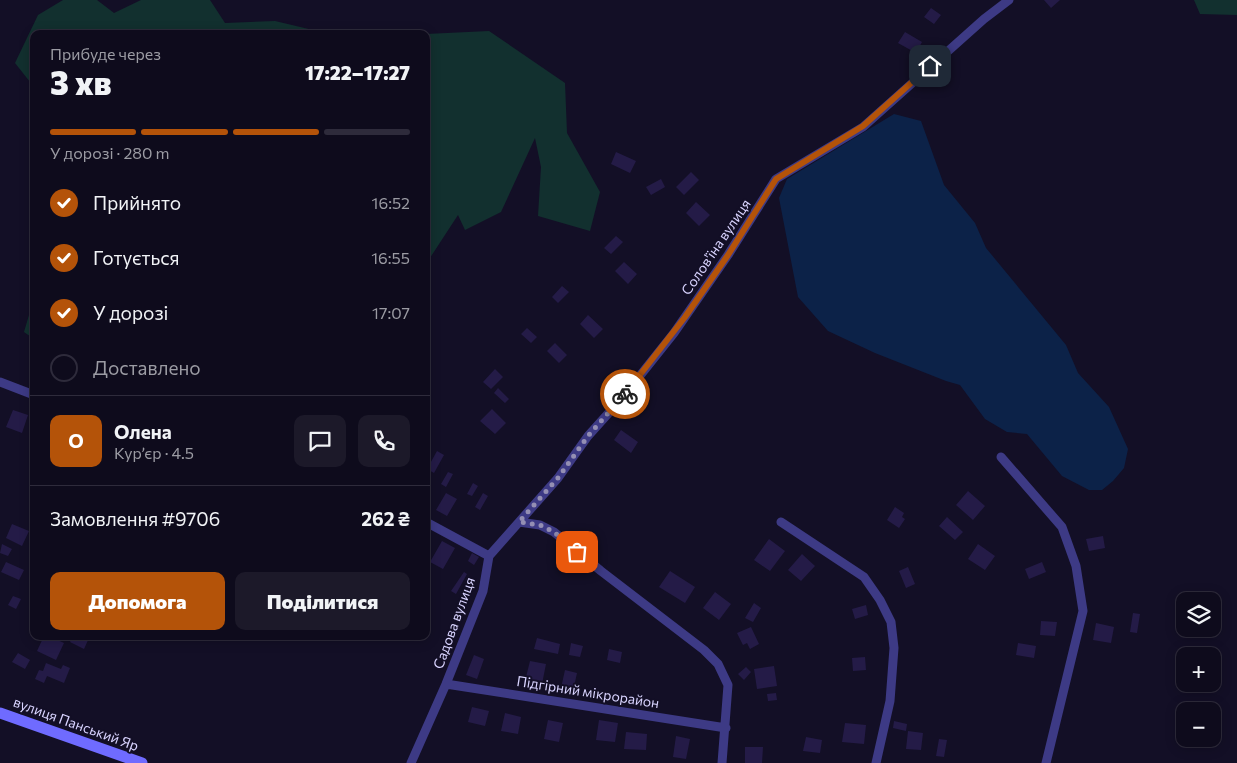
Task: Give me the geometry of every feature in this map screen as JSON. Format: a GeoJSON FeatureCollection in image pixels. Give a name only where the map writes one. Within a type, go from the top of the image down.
{"type":"FeatureCollection","features":[{"type":"Feature","properties":{"kind":"street","name":"Солов'їна вулиця"},"geometry":{"type":"LineString","coordinates":[[489,556],[558,478],[588,436],[623,397],[674,333],[728,255],[776,179],[863,126],[984,18],[1010,0]]}},
{"type":"Feature","properties":{"kind":"street"},"geometry":{"type":"LineString","coordinates":[[0,382],[30,393]]}},
{"type":"Feature","properties":{"kind":"street"},"geometry":{"type":"LineString","coordinates":[[1001,457],[1062,527],[1076,566],[1082,611],[1046,763]]}},
{"type":"Feature","properties":{"kind":"street"},"geometry":{"type":"LineString","coordinates":[[519,522],[540,525],[554,532],[712,657],[718,664],[728,685],[722,763]]}},
{"type":"Feature","properties":{"kind":"street"},"geometry":{"type":"LineString","coordinates":[[781,522],[864,577],[880,600],[891,622],[894,648],[890,701],[876,763]]}},
{"type":"Feature","properties":{"kind":"street"},"geometry":{"type":"LineString","coordinates":[[430,524],[489,556]]}},
{"type":"Feature","properties":{"kind":"street","name":"Садова вулиця"},"geometry":{"type":"LineString","coordinates":[[411,763],[446,684],[483,591],[489,556]]}},
{"type":"Feature","properties":{"kind":"street","name":"Підгірний мікрорайон"},"geometry":{"type":"LineString","coordinates":[[446,684],[726,728]]}},
{"type":"Feature","properties":{"kind":"street","name":"вулиця Панський Яр"},"geometry":{"type":"LineString","coordinates":[[0,712],[142,763]]}},
{"type":"Feature","properties":{"kind":"green space"},"geometry":{"type":"Polygon","coordinates":[[[63,0],[97,0],[114,13],[141,0],[210,0],[225,23],[275,21],[313,30],[31,30],[38,15],[63,0]]]}},
{"type":"Feature","properties":{"kind":"green space"},"geometry":{"type":"Polygon","coordinates":[[[1194,0],[1237,0],[1237,15],[1200,14],[1194,0]]]}},
{"type":"Feature","properties":{"kind":"green space"},"geometry":{"type":"Polygon","coordinates":[[[489,31],[565,83],[567,133],[600,192],[590,231],[538,216],[541,167],[535,138],[501,212],[465,230],[458,215],[430,258],[430,34],[489,31]]]}},
{"type":"Feature","properties":{"kind":"green space"},"geometry":{"type":"Polygon","coordinates":[[[30,32],[30,82],[15,63],[30,32]]]}},
{"type":"Feature","properties":{"kind":"green space"},"geometry":{"type":"Polygon","coordinates":[[[30,312],[30,336],[24,332],[30,312]]]}},
{"type":"Feature","properties":{"kind":"water"},"geometry":{"type":"Polygon","coordinates":[[[894,114],[921,121],[944,185],[975,223],[986,248],[1066,345],[1078,373],[1109,407],[1128,449],[1124,468],[1102,490],[1089,490],[1062,476],[1027,434],[1007,432],[985,419],[960,385],[875,353],[828,331],[798,297],[779,198],[787,179],[894,114]]]}},
{"type":"Feature","properties":{"kind":"building"},"geometry":{"type":"Polygon","coordinates":[[[1044,0],[1060,0],[1051,8],[1044,0]]]}},
{"type":"Feature","properties":{"kind":"building"},"geometry":{"type":"Polygon","coordinates":[[[931,8],[941,15],[934,24],[924,17],[931,8]]]}},
{"type":"Feature","properties":{"kind":"building"},"geometry":{"type":"Polygon","coordinates":[[[905,32],[922,42],[916,53],[898,43],[905,32]]]}},
{"type":"Feature","properties":{"kind":"building"},"geometry":{"type":"Polygon","coordinates":[[[616,152],[636,161],[630,173],[611,164],[616,152]]]}},
{"type":"Feature","properties":{"kind":"building"},"geometry":{"type":"Polygon","coordinates":[[[691,172],[699,180],[684,195],[676,187],[691,172]]]}},
{"type":"Feature","properties":{"kind":"building"},"geometry":{"type":"Polygon","coordinates":[[[661,179],[665,187],[651,195],[646,187],[661,179]]]}},
{"type":"Feature","properties":{"kind":"building"},"geometry":{"type":"Polygon","coordinates":[[[696,202],[710,215],[699,226],[686,213],[696,202]]]}},
{"type":"Feature","properties":{"kind":"building"},"geometry":{"type":"Polygon","coordinates":[[[616,236],[623,242],[611,254],[604,248],[616,236]]]}},
{"type":"Feature","properties":{"kind":"building"},"geometry":{"type":"Polygon","coordinates":[[[624,262],[637,274],[628,284],[615,271],[624,262]]]}},
{"type":"Feature","properties":{"kind":"building"},"geometry":{"type":"Polygon","coordinates":[[[562,286],[569,292],[558,303],[552,297],[562,286]]]}},
{"type":"Feature","properties":{"kind":"building"},"geometry":{"type":"Polygon","coordinates":[[[588,315],[603,329],[594,338],[580,324],[588,315]]]}},
{"type":"Feature","properties":{"kind":"building"},"geometry":{"type":"Polygon","coordinates":[[[527,328],[537,337],[531,343],[521,334],[527,328]]]}},
{"type":"Feature","properties":{"kind":"building"},"geometry":{"type":"Polygon","coordinates":[[[555,343],[567,355],[559,363],[547,351],[555,343]]]}},
{"type":"Feature","properties":{"kind":"building"},"geometry":{"type":"Polygon","coordinates":[[[495,369],[503,377],[491,389],[483,382],[495,369]]]}},
{"type":"Feature","properties":{"kind":"building"},"geometry":{"type":"Polygon","coordinates":[[[498,388],[509,399],[505,403],[494,393],[498,388]]]}},
{"type":"Feature","properties":{"kind":"building"},"geometry":{"type":"Polygon","coordinates":[[[492,409],[506,423],[495,434],[480,421],[492,409]]]}},
{"type":"Feature","properties":{"kind":"building"},"geometry":{"type":"Polygon","coordinates":[[[13,410],[28,415],[22,433],[6,427],[13,410]]]}},
{"type":"Feature","properties":{"kind":"building"},"geometry":{"type":"Polygon","coordinates":[[[621,430],[638,442],[631,453],[614,440],[621,430]]]}},
{"type":"Feature","properties":{"kind":"building"},"geometry":{"type":"Polygon","coordinates":[[[437,451],[444,455],[434,473],[430,471],[430,464],[437,451]]]}},
{"type":"Feature","properties":{"kind":"building"},"geometry":{"type":"Polygon","coordinates":[[[448,472],[453,474],[446,487],[441,484],[448,472]]]}},
{"type":"Feature","properties":{"kind":"building"},"geometry":{"type":"Polygon","coordinates":[[[473,483],[478,486],[472,496],[467,494],[473,483]]]}},
{"type":"Feature","properties":{"kind":"building"},"geometry":{"type":"Polygon","coordinates":[[[968,491],[985,506],[973,520],[956,505],[968,491]]]}},
{"type":"Feature","properties":{"kind":"building"},"geometry":{"type":"Polygon","coordinates":[[[446,493],[457,499],[447,516],[436,510],[446,493]]]}},
{"type":"Feature","properties":{"kind":"building"},"geometry":{"type":"Polygon","coordinates":[[[483,493],[488,496],[480,510],[475,507],[483,493]]]}},
{"type":"Feature","properties":{"kind":"building"},"geometry":{"type":"Polygon","coordinates":[[[895,507],[904,513],[902,517],[905,519],[899,528],[887,520],[895,507]]]}},
{"type":"Feature","properties":{"kind":"building"},"geometry":{"type":"Polygon","coordinates":[[[947,517],[963,532],[955,540],[939,526],[947,517]]]}},
{"type":"Feature","properties":{"kind":"building"},"geometry":{"type":"Polygon","coordinates":[[[12,524],[29,531],[22,546],[6,538],[12,524]]]}},
{"type":"Feature","properties":{"kind":"building"},"geometry":{"type":"Polygon","coordinates":[[[1103,536],[1105,548],[1089,551],[1086,539],[1103,536]]]}},
{"type":"Feature","properties":{"kind":"building"},"geometry":{"type":"Polygon","coordinates":[[[769,539],[785,551],[770,571],[754,560],[769,539]]]}},
{"type":"Feature","properties":{"kind":"building"},"geometry":{"type":"Polygon","coordinates":[[[442,541],[455,548],[443,569],[430,562],[442,541]]]}},
{"type":"Feature","properties":{"kind":"building"},"geometry":{"type":"Polygon","coordinates":[[[2,544],[12,549],[8,556],[0,553],[2,544]]]}},
{"type":"Feature","properties":{"kind":"building"},"geometry":{"type":"Polygon","coordinates":[[[978,544],[995,556],[985,570],[968,559],[978,544]]]}},
{"type":"Feature","properties":{"kind":"building"},"geometry":{"type":"Polygon","coordinates":[[[472,553],[479,557],[474,565],[468,561],[472,553]]]}},
{"type":"Feature","properties":{"kind":"building"},"geometry":{"type":"Polygon","coordinates":[[[802,554],[815,566],[801,581],[788,570],[802,554]]]}},
{"type":"Feature","properties":{"kind":"building"},"geometry":{"type":"Polygon","coordinates":[[[6,562],[24,570],[19,580],[1,572],[6,562]]]}},
{"type":"Feature","properties":{"kind":"building"},"geometry":{"type":"Polygon","coordinates":[[[1042,562],[1046,572],[1029,579],[1025,569],[1042,562]]]}},
{"type":"Feature","properties":{"kind":"building"},"geometry":{"type":"Polygon","coordinates":[[[908,567],[915,584],[906,588],[899,571],[908,567]]]}},
{"type":"Feature","properties":{"kind":"building"},"geometry":{"type":"Polygon","coordinates":[[[670,571],[695,587],[685,603],[659,587],[670,571]]]}},
{"type":"Feature","properties":{"kind":"building"},"geometry":{"type":"Polygon","coordinates":[[[464,572],[467,574],[456,594],[451,591],[464,572]]]}},
{"type":"Feature","properties":{"kind":"building"},"geometry":{"type":"Polygon","coordinates":[[[715,592],[731,604],[719,620],[703,608],[715,592]]]}},
{"type":"Feature","properties":{"kind":"building"},"geometry":{"type":"Polygon","coordinates":[[[13,596],[21,599],[16,609],[8,605],[13,596]]]}},
{"type":"Feature","properties":{"kind":"building"},"geometry":{"type":"Polygon","coordinates":[[[754,603],[761,608],[753,622],[745,618],[754,603]]]}},
{"type":"Feature","properties":{"kind":"building"},"geometry":{"type":"Polygon","coordinates":[[[866,605],[868,615],[855,619],[852,609],[866,605]]]}},
{"type":"Feature","properties":{"kind":"building"},"geometry":{"type":"Polygon","coordinates":[[[1133,613],[1140,614],[1137,633],[1130,632],[1133,613]]]}},
{"type":"Feature","properties":{"kind":"building"},"geometry":{"type":"Polygon","coordinates":[[[1041,621],[1057,622],[1055,636],[1040,635],[1041,621]]]}},
{"type":"Feature","properties":{"kind":"building"},"geometry":{"type":"Polygon","coordinates":[[[1096,623],[1114,627],[1111,643],[1093,640],[1096,623]]]}},
{"type":"Feature","properties":{"kind":"building"},"geometry":{"type":"Polygon","coordinates":[[[751,627],[759,644],[750,649],[747,643],[743,645],[737,633],[751,627]]]}},
{"type":"Feature","properties":{"kind":"building"},"geometry":{"type":"Polygon","coordinates":[[[537,638],[560,644],[558,654],[534,649],[537,638]]]}},
{"type":"Feature","properties":{"kind":"building"},"geometry":{"type":"Polygon","coordinates":[[[42,640],[58,640],[64,643],[56,660],[37,651],[42,640]]]}},
{"type":"Feature","properties":{"kind":"building"},"geometry":{"type":"Polygon","coordinates":[[[71,640],[88,640],[84,649],[70,642],[71,640]]]}},
{"type":"Feature","properties":{"kind":"building"},"geometry":{"type":"Polygon","coordinates":[[[571,643],[583,646],[580,657],[569,655],[571,643]]]}},
{"type":"Feature","properties":{"kind":"building"},"geometry":{"type":"Polygon","coordinates":[[[1018,643],[1036,646],[1034,658],[1016,655],[1018,643]]]}},
{"type":"Feature","properties":{"kind":"building"},"geometry":{"type":"Polygon","coordinates":[[[609,649],[622,652],[620,663],[607,660],[609,649]]]}},
{"type":"Feature","properties":{"kind":"building"},"geometry":{"type":"Polygon","coordinates":[[[18,653],[30,660],[25,669],[12,662],[18,653]]]}},
{"type":"Feature","properties":{"kind":"building"},"geometry":{"type":"Polygon","coordinates":[[[474,655],[484,659],[477,679],[466,675],[474,655]]]}},
{"type":"Feature","properties":{"kind":"building"},"geometry":{"type":"Polygon","coordinates":[[[865,657],[866,670],[853,671],[852,658],[865,657]]]}},
{"type":"Feature","properties":{"kind":"building"},"geometry":{"type":"Polygon","coordinates":[[[530,661],[546,664],[542,684],[525,681],[530,661]]]}},
{"type":"Feature","properties":{"kind":"building"},"geometry":{"type":"Polygon","coordinates":[[[46,663],[61,669],[63,665],[70,668],[64,683],[47,676],[44,683],[35,679],[39,670],[43,671],[46,663]]]}},
{"type":"Feature","properties":{"kind":"building"},"geometry":{"type":"Polygon","coordinates":[[[774,666],[777,686],[757,689],[754,669],[774,666]]]}},
{"type":"Feature","properties":{"kind":"building"},"geometry":{"type":"Polygon","coordinates":[[[746,667],[751,672],[744,680],[738,674],[746,667]]]}},
{"type":"Feature","properties":{"kind":"building"},"geometry":{"type":"Polygon","coordinates":[[[565,670],[577,673],[573,691],[561,688],[565,670]]]}},
{"type":"Feature","properties":{"kind":"building"},"geometry":{"type":"Polygon","coordinates":[[[776,693],[777,700],[768,701],[767,694],[776,693]]]}},
{"type":"Feature","properties":{"kind":"building"},"geometry":{"type":"Polygon","coordinates":[[[472,707],[489,711],[485,726],[468,722],[472,707]]]}},
{"type":"Feature","properties":{"kind":"building"},"geometry":{"type":"Polygon","coordinates":[[[505,713],[521,717],[518,734],[501,731],[505,713]]]}},
{"type":"Feature","properties":{"kind":"building"},"geometry":{"type":"Polygon","coordinates":[[[548,720],[563,723],[559,742],[544,739],[548,720]]]}},
{"type":"Feature","properties":{"kind":"building"},"geometry":{"type":"Polygon","coordinates":[[[599,720],[618,723],[615,742],[596,740],[599,720]]]}},
{"type":"Feature","properties":{"kind":"building"},"geometry":{"type":"Polygon","coordinates":[[[894,721],[907,724],[906,731],[893,728],[894,721]]]}},
{"type":"Feature","properties":{"kind":"building"},"geometry":{"type":"Polygon","coordinates":[[[845,723],[866,725],[864,744],[842,742],[845,723]]]}},
{"type":"Feature","properties":{"kind":"building"},"geometry":{"type":"Polygon","coordinates":[[[908,731],[923,733],[921,750],[906,749],[908,731]]]}},
{"type":"Feature","properties":{"kind":"building"},"geometry":{"type":"Polygon","coordinates":[[[626,732],[647,734],[646,750],[624,749],[626,732]]]}},
{"type":"Feature","properties":{"kind":"building"},"geometry":{"type":"Polygon","coordinates":[[[676,736],[690,739],[686,759],[673,757],[676,736]]]}},
{"type":"Feature","properties":{"kind":"building"},"geometry":{"type":"Polygon","coordinates":[[[806,737],[822,740],[820,753],[803,751],[806,737]]]}},
{"type":"Feature","properties":{"kind":"building"},"geometry":{"type":"Polygon","coordinates":[[[939,739],[947,740],[944,757],[936,756],[939,739]]]}},
{"type":"Feature","properties":{"kind":"building"},"geometry":{"type":"Polygon","coordinates":[[[745,747],[763,747],[762,763],[745,763],[745,747]]]}},
{"type":"Feature","properties":{"kind":"way so far"},"geometry":{"type":"LineString","coordinates":[[577,552],[554,532],[540,525],[519,522],[558,478],[588,436],[625,394]]}},
{"type":"Feature","properties":{"kind":"route"},"geometry":{"type":"LineString","coordinates":[[625,394],[674,333],[728,255],[776,179],[863,126],[930,66]]}}]}
